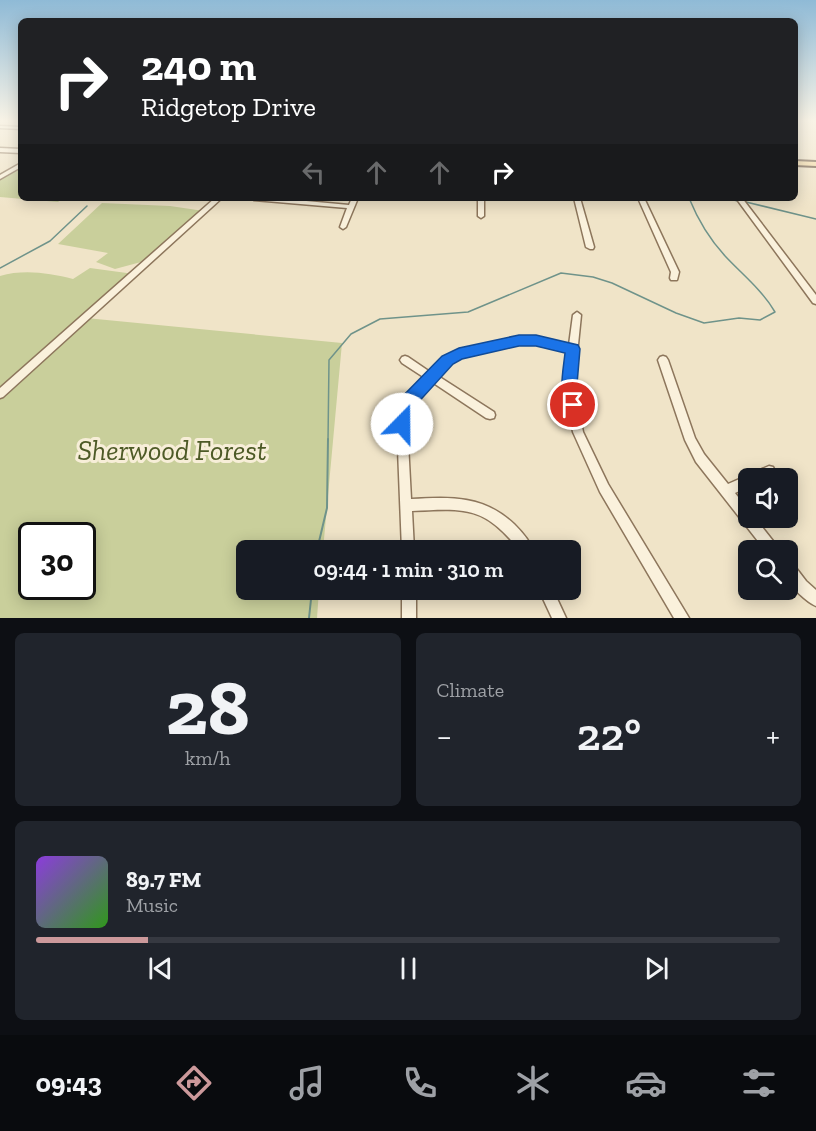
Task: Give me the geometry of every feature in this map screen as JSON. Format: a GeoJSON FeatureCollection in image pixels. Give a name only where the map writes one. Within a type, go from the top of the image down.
{"type":"FeatureCollection","features":[{"type":"Feature","properties":{"kind":"main road"},"geometry":{"type":"LineString","coordinates":[[798,163],[816,164]]}},
{"type":"Feature","properties":{"kind":"street"},"geometry":{"type":"LineString","coordinates":[[0,150],[18,151]]}},
{"type":"Feature","properties":{"kind":"street"},"geometry":{"type":"LineString","coordinates":[[0,158],[13,150]]}},
{"type":"Feature","properties":{"kind":"street"},"geometry":{"type":"LineString","coordinates":[[0,177],[18,167]]}},
{"type":"Feature","properties":{"kind":"street"},"geometry":{"type":"LineString","coordinates":[[0,394],[216,201]]}},
{"type":"Feature","properties":{"kind":"street"},"geometry":{"type":"LineString","coordinates":[[287,201],[352,207]]}},
{"type":"Feature","properties":{"kind":"street"},"geometry":{"type":"LineString","coordinates":[[343,226],[355,201]]}},
{"type":"Feature","properties":{"kind":"street"},"geometry":{"type":"LineString","coordinates":[[481,201],[481,216]]}},
{"type":"Feature","properties":{"kind":"street"},"geometry":{"type":"LineString","coordinates":[[578,201],[590,247]]}},
{"type":"Feature","properties":{"kind":"street"},"geometry":{"type":"LineString","coordinates":[[642,201],[675,272],[674,278]]}},
{"type":"Feature","properties":{"kind":"street"},"geometry":{"type":"LineString","coordinates":[[741,201],[816,301]]}},
{"type":"Feature","properties":{"kind":"street"},"geometry":{"type":"LineString","coordinates":[[577,315],[569,384],[578,432],[604,488],[682,618]]}},
{"type":"Feature","properties":{"kind":"street"},"geometry":{"type":"LineString","coordinates":[[408,540],[402,424],[406,404],[447,360],[459,354],[519,340],[536,340],[572,349]]}},
{"type":"Feature","properties":{"kind":"street"},"geometry":{"type":"LineString","coordinates":[[405,360],[490,415]]}},
{"type":"Feature","properties":{"kind":"street"},"geometry":{"type":"LineString","coordinates":[[663,360],[690,440],[700,458],[765,540]]}},
{"type":"Feature","properties":{"kind":"street"},"geometry":{"type":"LineString","coordinates":[[726,491],[738,486]]}},
{"type":"Feature","properties":{"kind":"street"},"geometry":{"type":"LineString","coordinates":[[407,505],[470,504],[492,512],[520,540]]}},
{"type":"Feature","properties":{"kind":"street"},"geometry":{"type":"LineString","coordinates":[[798,582],[816,599]]}},
{"type":"Feature","properties":{"kind":"street"},"geometry":{"type":"LineString","coordinates":[[409,600],[409,618]]}},
{"type":"Feature","properties":{"kind":"street"},"geometry":{"type":"LineString","coordinates":[[551,600],[559,618]]}},
{"type":"Feature","properties":{"kind":"green space"},"geometry":{"type":"Polygon","coordinates":[[[18,167],[18,199],[0,197],[0,177],[18,167]]]}},
{"type":"Feature","properties":{"kind":"green space"},"geometry":{"type":"Polygon","coordinates":[[[102,203],[170,206],[204,211],[141,262],[115,269],[96,262],[108,253],[58,244],[102,203]]]}},
{"type":"Feature","properties":{"kind":"green space","name":"Sherwood Forest"},"geometry":{"type":"Polygon","coordinates":[[[90,268],[134,274],[86,318],[342,343],[324,540],[236,540],[236,600],[318,600],[317,618],[0,618],[0,276],[18,273],[55,275],[73,279],[90,268]]]}},
{"type":"Feature","properties":{"kind":"waterway"},"geometry":{"type":"LineString","coordinates":[[328,441],[329,360],[351,334],[380,319],[468,312],[561,273],[593,277],[612,283],[676,313],[704,323],[739,318],[760,320],[775,312],[758,290],[715,244],[700,222],[690,201]]}},
{"type":"Feature","properties":{"kind":"waterway"},"geometry":{"type":"LineString","coordinates":[[746,202],[816,219]]}},
{"type":"Feature","properties":{"kind":"waterway"},"geometry":{"type":"LineString","coordinates":[[0,268],[50,241],[87,206]]}},
{"type":"Feature","properties":{"kind":"waterway"},"geometry":{"type":"LineString","coordinates":[[319,540],[327,508],[328,439]]}},
{"type":"Feature","properties":{"kind":"waterway"},"geometry":{"type":"LineString","coordinates":[[309,618],[311,600]]}},
{"type":"Feature","properties":{"kind":"route"},"geometry":{"type":"LineString","coordinates":[[402,424],[406,404],[447,360],[459,354],[519,340],[536,340],[572,349],[569,384],[573,405]]}}]}
